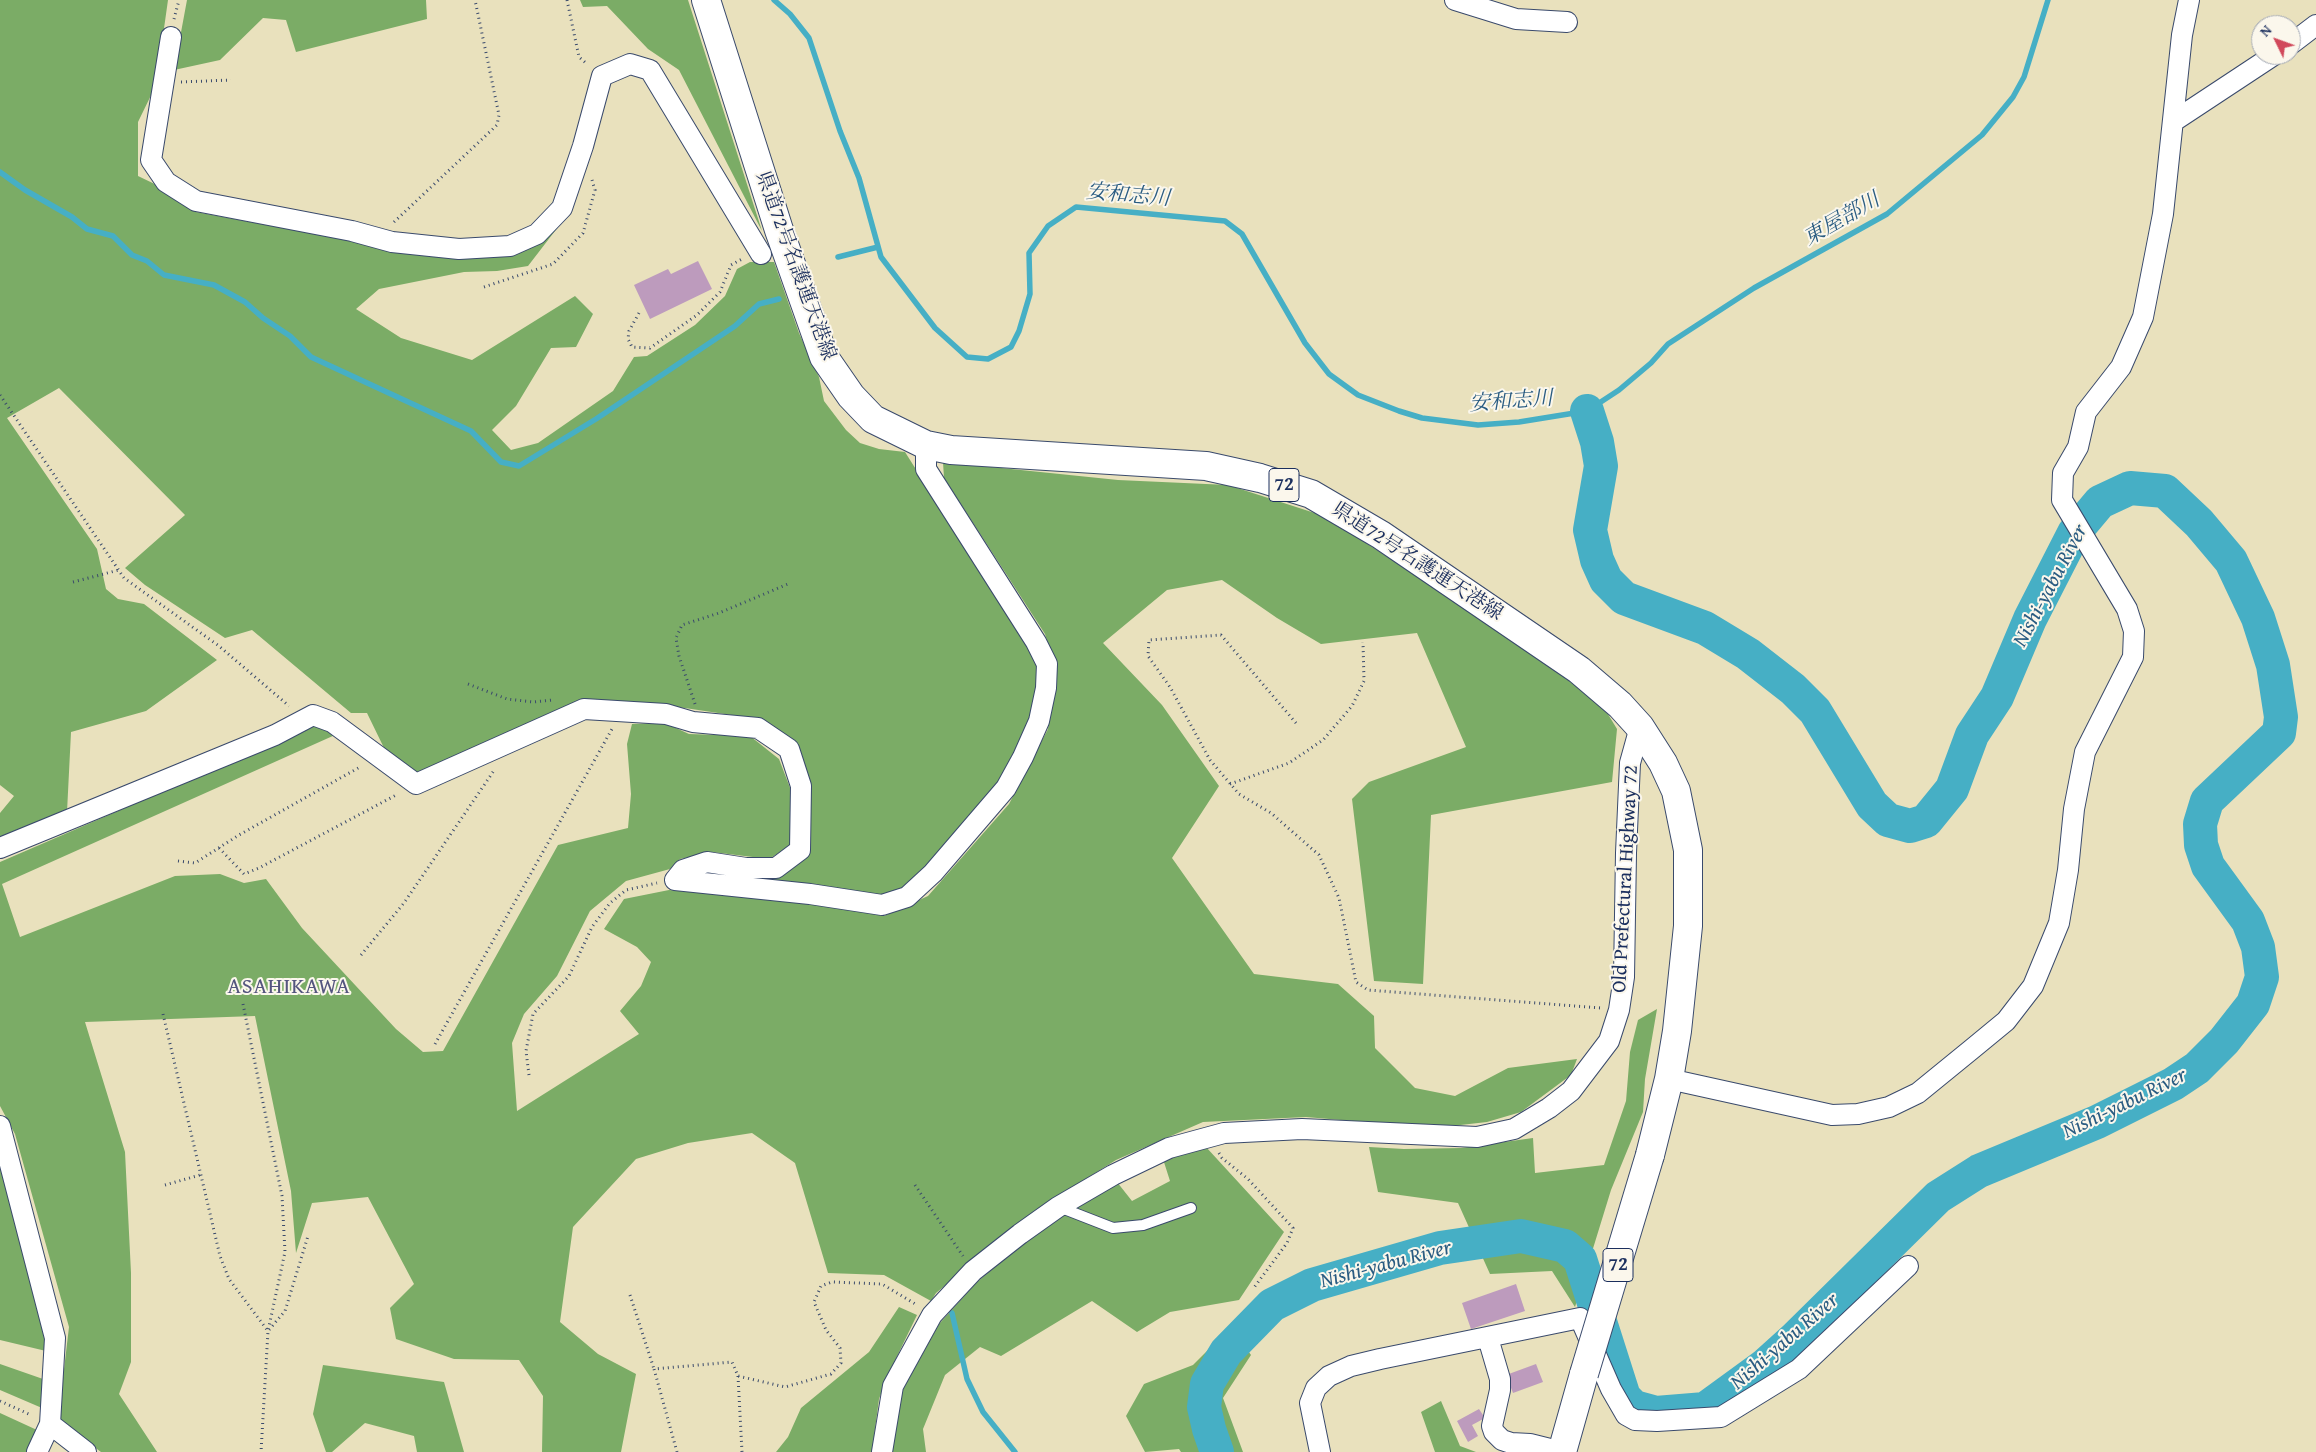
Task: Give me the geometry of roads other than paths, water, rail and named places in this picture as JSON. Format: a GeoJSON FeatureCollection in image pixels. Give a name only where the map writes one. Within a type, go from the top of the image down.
{"type":"FeatureCollection","features":[{"type":"Feature","properties":{"kind":"main road","name":"県道72号名護運天港線"},"geometry":{"type":"LineString","coordinates":[[706,0],[786,252],[824,358],[851,396],[873,419],[926,445],[951,450],[1018,456],[1206,466],[1260,478],[1311,494],[1381,535],[1579,670],[1620,705],[1640,727],[1663,763],[1676,791],[1688,850],[1688,926],[1677,1031],[1669,1079],[1650,1155],[1562,1452]]}},
{"type":"Feature","properties":{"kind":"street"},"geometry":{"type":"LineString","coordinates":[[1455,0],[1516,19],[1567,22]]}},
{"type":"Feature","properties":{"kind":"street"},"geometry":{"type":"LineString","coordinates":[[1669,1079],[1832,1115],[1858,1114],[1889,1107],[1918,1093],[2006,1021],[2033,986],[2058,923],[2068,870],[2074,809],[2084,752],[2133,656],[2134,631],[2128,610],[2062,500],[2062,473],[2078,447],[2086,412],[2121,367],[2144,317],[2163,214],[2182,34],[2189,0]]}},
{"type":"Feature","properties":{"kind":"street"},"geometry":{"type":"LineString","coordinates":[[2301,36],[2316,25]]}},
{"type":"Feature","properties":{"kind":"street"},"geometry":{"type":"LineString","coordinates":[[170,37],[151,160],[166,182],[196,201],[392,242],[459,249],[510,246],[537,234],[562,208],[583,146],[602,76],[630,64],[650,70],[761,254]]}},
{"type":"Feature","properties":{"kind":"street"},"geometry":{"type":"LineString","coordinates":[[2174,121],[2259,65]]}},
{"type":"Feature","properties":{"kind":"street"},"geometry":{"type":"LineString","coordinates":[[0,848],[276,735],[313,716],[332,722],[416,784],[584,710],[622,711],[666,714],[701,723],[758,728],[790,749],[801,786],[800,850],[776,868],[746,868],[707,862],[683,870],[675,880],[810,894],[882,905],[908,897],[933,873],[1006,788],[1024,757],[1039,720],[1046,688],[1047,664],[1036,642],[926,469],[926,445]]}},
{"type":"Feature","properties":{"kind":"street","name":"Old Prefectural Highway 72"},"geometry":{"type":"LineString","coordinates":[[882,1452],[893,1386],[932,1315],[973,1271],[1058,1207],[1113,1175],[1170,1148],[1224,1134],[1302,1129],[1477,1137],[1514,1129],[1549,1108],[1571,1090],[1608,1041],[1619,1010],[1624,977],[1630,763],[1640,727]]}},
{"type":"Feature","properties":{"kind":"street"},"geometry":{"type":"LineString","coordinates":[[0,1126],[55,1338],[50,1424],[38,1452]]}},
{"type":"Feature","properties":{"kind":"street"},"geometry":{"type":"LineString","coordinates":[[1320,1452],[1310,1403],[1316,1388],[1329,1376],[1351,1366],[1380,1359],[1580,1318],[1611,1389],[1626,1415],[1635,1420],[1721,1417],[1799,1370],[1908,1266]]}},
{"type":"Feature","properties":{"kind":"street"},"geometry":{"type":"LineString","coordinates":[[1488,1338],[1500,1379],[1500,1390],[1492,1426],[1494,1432],[1502,1440],[1511,1443],[1530,1444],[1562,1452]]}},
{"type":"Feature","properties":{"kind":"street"},"geometry":{"type":"LineString","coordinates":[[50,1424],[86,1452]]}},
{"type":"Feature","properties":{"kind":"lane"},"geometry":{"type":"LineString","coordinates":[[1058,1207],[1113,1228],[1143,1226],[1191,1208]]}},
{"type":"Feature","properties":{"kind":"waterway","name":"安和志川"},"geometry":{"type":"LineString","coordinates":[[774,0],[790,14],[809,38],[840,131],[859,178],[881,257],[935,328],[967,357],[988,359],[1011,347],[1019,331],[1030,294],[1029,253],[1048,226],[1076,207],[1225,221],[1242,234],[1305,343],[1329,374],[1358,395],[1399,411],[1422,418],[1478,425],[1519,422],[1587,411],[1619,390],[1651,363],[1668,344],[1754,288],[1887,214],[1982,135],[2013,97],[2024,77],[2048,0]]}},
{"type":"Feature","properties":{"kind":"waterway"},"geometry":{"type":"LineString","coordinates":[[0,172],[25,190],[72,217],[87,229],[113,236],[132,255],[147,261],[164,275],[214,285],[245,302],[263,318],[290,336],[311,357],[471,431],[501,462],[519,466],[596,419],[735,326],[759,304],[779,299]]}},
{"type":"Feature","properties":{"kind":"waterway"},"geometry":{"type":"LineString","coordinates":[[838,257],[878,247]]}},
{"type":"Feature","properties":{"kind":"waterway","name":"Nishi-yabu River"},"geometry":{"type":"LineString","coordinates":[[1217,1452],[1204,1407],[1207,1384],[1226,1352],[1272,1305],[1312,1285],[1440,1248],[1521,1236],[1565,1246],[1580,1259],[1624,1397],[1634,1407],[1656,1413],[1705,1409],[1764,1366],[1795,1338],[1938,1197],[1979,1171],[2097,1122],[2173,1084],[2197,1068],[2224,1041],[2253,1004],[2262,977],[2258,947],[2248,921],[2208,866],[2201,845],[2200,824],[2207,801],[2279,733],[2281,717],[2273,665],[2258,618],[2231,561],[2199,523],[2165,491],[2130,488],[2100,502],[2074,533],[2030,619],[1997,697],[1972,735],[1952,789],[1926,821],[1910,826],[1888,820],[1872,805],[1815,711],[1793,689],[1748,654],[1705,628],[1624,598],[1606,580],[1597,560],[1590,530],[1601,466],[1597,442],[1587,411]]}},
{"type":"Feature","properties":{"kind":"waterway"},"geometry":{"type":"LineString","coordinates":[[952,1313],[967,1379],[983,1412],[1015,1452]]}},
{"type":"Feature","properties":{"kind":"district","name":"ASAHIKAWA"},"geometry":{"type":"Point","coordinates":[289,987]}},
{"type":"Feature","properties":{"kind":"water label","name":"東屋部川"},"geometry":{"type":"Point","coordinates":[1842,220]}}]}
